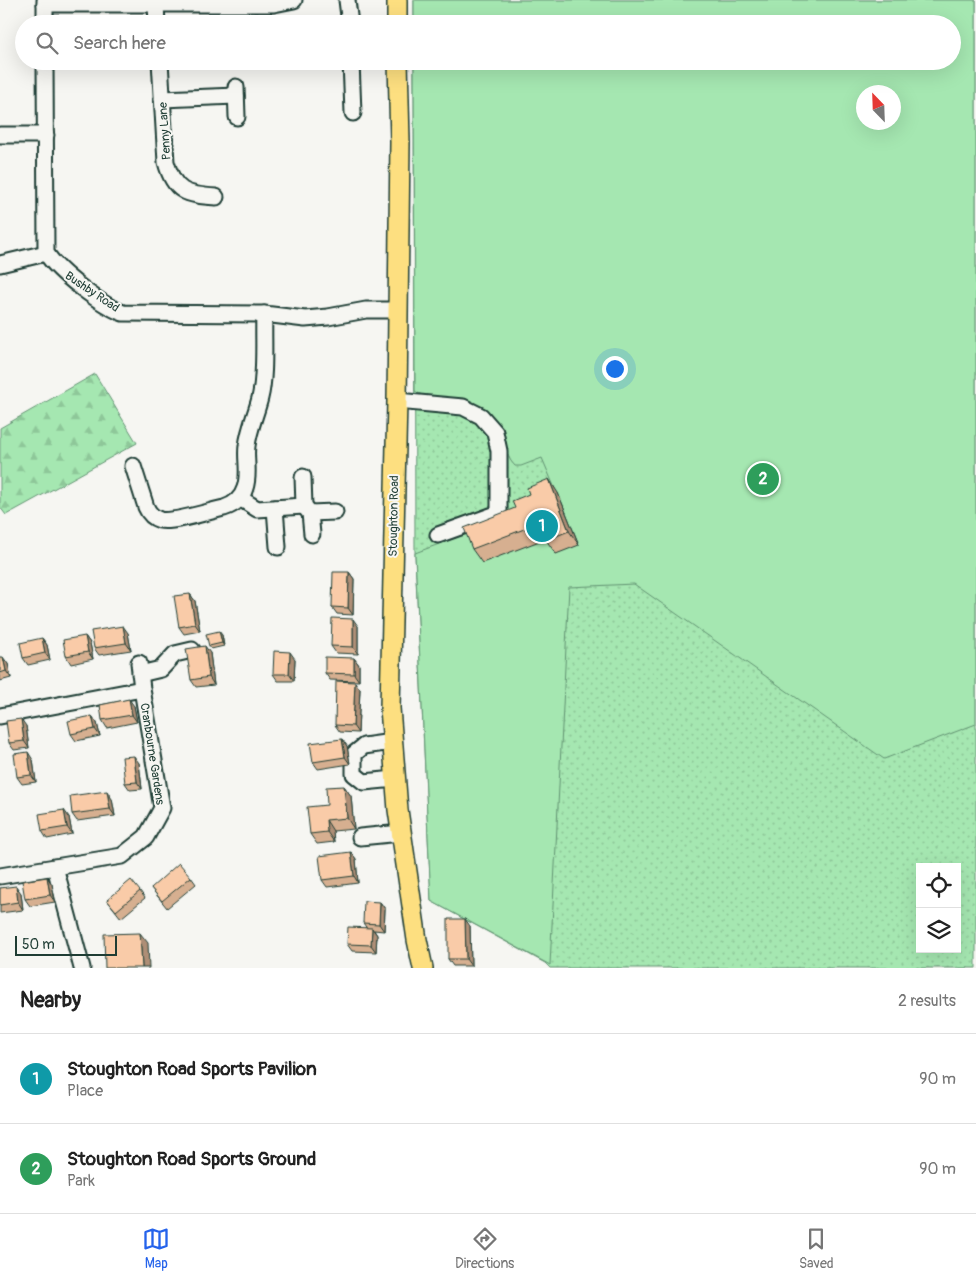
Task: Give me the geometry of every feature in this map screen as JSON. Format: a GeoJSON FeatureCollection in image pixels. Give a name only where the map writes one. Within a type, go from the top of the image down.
{"type":"FeatureCollection","features":[{"type":"Feature","properties":{"kind":"main road"},"geometry":{"type":"LineString","coordinates":[[397,0],[398,15]]}},
{"type":"Feature","properties":{"kind":"main road","name":"Stoughton Road"},"geometry":{"type":"LineString","coordinates":[[398,70],[400,142],[397,401],[390,708],[401,833],[423,968]]}},
{"type":"Feature","properties":{"kind":"street"},"geometry":{"type":"LineString","coordinates":[[45,15],[45,2],[156,4],[221,2],[274,4],[294,0]]}},
{"type":"Feature","properties":{"kind":"street"},"geometry":{"type":"LineString","coordinates":[[347,0],[349,15]]}},
{"type":"Feature","properties":{"kind":"street"},"geometry":{"type":"LineString","coordinates":[[156,4],[157,15]]}},
{"type":"Feature","properties":{"kind":"street"},"geometry":{"type":"LineString","coordinates":[[0,264],[46,253],[45,70]]}},
{"type":"Feature","properties":{"kind":"street","name":"Penny Lane"},"geometry":{"type":"LineString","coordinates":[[160,70],[166,162],[174,182],[182,191],[194,196],[216,197]]}},
{"type":"Feature","properties":{"kind":"street"},"geometry":{"type":"LineString","coordinates":[[351,70],[353,113]]}},
{"type":"Feature","properties":{"kind":"street"},"geometry":{"type":"LineString","coordinates":[[162,99],[236,91],[237,117]]}},
{"type":"Feature","properties":{"kind":"street"},"geometry":{"type":"LineString","coordinates":[[0,136],[46,135]]}},
{"type":"Feature","properties":{"kind":"street","name":"Bushby Road"},"geometry":{"type":"LineString","coordinates":[[46,253],[53,264],[67,276],[109,306],[123,313],[264,314],[316,319],[366,310],[398,310]]}},
{"type":"Feature","properties":{"kind":"street"},"geometry":{"type":"LineString","coordinates":[[133,466],[146,508],[158,520],[172,520],[224,508],[240,498],[247,479],[246,450],[248,437],[262,385],[264,314]]}},
{"type":"Feature","properties":{"kind":"street"},"geometry":{"type":"LineString","coordinates":[[397,401],[463,407],[481,416],[495,432],[498,451],[499,513],[438,535]]}},
{"type":"Feature","properties":{"kind":"street"},"geometry":{"type":"LineString","coordinates":[[303,477],[312,534]]}},
{"type":"Feature","properties":{"kind":"street"},"geometry":{"type":"LineString","coordinates":[[240,498],[253,508],[307,509],[335,512]]}},
{"type":"Feature","properties":{"kind":"street"},"geometry":{"type":"LineString","coordinates":[[275,508],[278,547]]}},
{"type":"Feature","properties":{"kind":"street","name":"Cranbourne Gardens"},"geometry":{"type":"LineString","coordinates":[[0,876],[122,856],[146,837],[162,808],[140,668],[161,668],[175,654],[192,650]]}},
{"type":"Feature","properties":{"kind":"street","name":"Cranbourne Gardens"},"geometry":{"type":"LineString","coordinates":[[0,716],[142,689]]}},
{"type":"Feature","properties":{"kind":"street"},"geometry":{"type":"LineString","coordinates":[[392,742],[364,746],[354,754],[353,763],[354,774],[364,782],[395,779]]}},
{"type":"Feature","properties":{"kind":"street"},"geometry":{"type":"LineString","coordinates":[[360,837],[401,833]]}},
{"type":"Feature","properties":{"kind":"street"},"geometry":{"type":"LineString","coordinates":[[55,867],[82,968]]}},
{"type":"Feature","properties":{"kind":"green space"},"geometry":{"type":"Polygon","coordinates":[[[414,0],[976,0],[976,968],[550,968],[545,963],[431,901],[415,556],[414,70],[961,70],[961,15],[414,15],[414,0]]]}},
{"type":"Feature","properties":{"kind":"green space"},"geometry":{"type":"Polygon","coordinates":[[[414,0],[976,0],[976,724],[884,759],[634,584],[569,587],[550,965],[431,901],[415,553],[474,531],[556,491],[542,458],[521,466],[515,466],[508,455],[501,429],[493,418],[484,411],[474,406],[424,396],[415,391],[414,70],[961,70],[961,15],[414,15],[414,0]]]}},
{"type":"Feature","properties":{"kind":"green space"},"geometry":{"type":"Polygon","coordinates":[[[95,374],[137,443],[6,515],[0,507],[0,428],[95,374]]]}},
{"type":"Feature","properties":{"kind":"building"},"geometry":{"type":"Polygon","coordinates":[[[549,479],[569,531],[546,540],[537,517],[529,520],[532,526],[472,549],[464,528],[515,508],[512,501],[529,494],[527,488],[549,479]]]}},
{"type":"Feature","properties":{"kind":"building"},"geometry":{"type":"Polygon","coordinates":[[[333,572],[349,572],[348,608],[332,607],[333,572]]]}},
{"type":"Feature","properties":{"kind":"building"},"geometry":{"type":"Polygon","coordinates":[[[190,594],[195,624],[179,627],[174,596],[190,594]]]}},
{"type":"Feature","properties":{"kind":"building"},"geometry":{"type":"Polygon","coordinates":[[[332,618],[353,619],[353,647],[331,646],[332,618]]]}},
{"type":"Feature","properties":{"kind":"building"},"geometry":{"type":"Polygon","coordinates":[[[123,626],[126,643],[94,648],[91,631],[123,626]]]}},
{"type":"Feature","properties":{"kind":"building"},"geometry":{"type":"Polygon","coordinates":[[[219,631],[222,643],[209,646],[206,634],[219,631]]]}},
{"type":"Feature","properties":{"kind":"building"},"geometry":{"type":"Polygon","coordinates":[[[85,636],[88,652],[66,656],[63,640],[85,636]]]}},
{"type":"Feature","properties":{"kind":"building"},"geometry":{"type":"Polygon","coordinates":[[[42,638],[45,653],[23,658],[20,643],[42,638]]]}},
{"type":"Feature","properties":{"kind":"building"},"geometry":{"type":"Polygon","coordinates":[[[205,646],[209,677],[191,680],[186,649],[205,646]]]}},
{"type":"Feature","properties":{"kind":"building"},"geometry":{"type":"Polygon","coordinates":[[[274,651],[290,652],[289,674],[273,674],[274,651]]]}},
{"type":"Feature","properties":{"kind":"building"},"geometry":{"type":"Polygon","coordinates":[[[0,657],[3,657],[6,671],[0,673],[0,657]]]}},
{"type":"Feature","properties":{"kind":"building"},"geometry":{"type":"Polygon","coordinates":[[[325,657],[354,658],[354,674],[325,673],[325,657]]]}},
{"type":"Feature","properties":{"kind":"building"},"geometry":{"type":"Polygon","coordinates":[[[336,681],[355,682],[353,726],[335,725],[336,681]]]}},
{"type":"Feature","properties":{"kind":"building"},"geometry":{"type":"Polygon","coordinates":[[[129,699],[132,715],[102,720],[100,705],[129,699]]]}},
{"type":"Feature","properties":{"kind":"building"},"geometry":{"type":"Polygon","coordinates":[[[92,716],[95,729],[71,734],[68,721],[92,716]]]}},
{"type":"Feature","properties":{"kind":"building"},"geometry":{"type":"Polygon","coordinates":[[[21,719],[24,741],[9,743],[6,721],[21,719]]]}},
{"type":"Feature","properties":{"kind":"building"},"geometry":{"type":"Polygon","coordinates":[[[342,739],[345,757],[313,762],[310,743],[342,739]]]}},
{"type":"Feature","properties":{"kind":"building"},"geometry":{"type":"Polygon","coordinates":[[[28,752],[31,775],[17,777],[14,754],[28,752]]]}},
{"type":"Feature","properties":{"kind":"building"},"geometry":{"type":"Polygon","coordinates":[[[134,756],[137,782],[125,783],[122,757],[134,756]]]}},
{"type":"Feature","properties":{"kind":"building"},"geometry":{"type":"Polygon","coordinates":[[[344,786],[347,818],[326,820],[327,832],[310,834],[307,807],[327,805],[326,787],[344,786]]]}},
{"type":"Feature","properties":{"kind":"building"},"geometry":{"type":"Polygon","coordinates":[[[107,791],[110,809],[72,814],[70,796],[107,791]]]}},
{"type":"Feature","properties":{"kind":"building"},"geometry":{"type":"Polygon","coordinates":[[[64,810],[67,827],[42,831],[39,814],[64,810]]]}},
{"type":"Feature","properties":{"kind":"building"},"geometry":{"type":"Polygon","coordinates":[[[351,852],[354,876],[322,880],[319,856],[351,852]]]}},
{"type":"Feature","properties":{"kind":"building"},"geometry":{"type":"Polygon","coordinates":[[[179,863],[191,877],[162,901],[151,888],[179,863]]]}},
{"type":"Feature","properties":{"kind":"building"},"geometry":{"type":"Polygon","coordinates":[[[47,877],[50,895],[25,899],[22,881],[47,877]]]}},
{"type":"Feature","properties":{"kind":"building"},"geometry":{"type":"Polygon","coordinates":[[[131,880],[140,891],[116,911],[107,900],[131,880]]]}},
{"type":"Feature","properties":{"kind":"building"},"geometry":{"type":"Polygon","coordinates":[[[16,886],[18,902],[0,905],[0,888],[16,886]]]}},
{"type":"Feature","properties":{"kind":"building"},"geometry":{"type":"Polygon","coordinates":[[[364,901],[380,902],[379,924],[363,923],[364,901]]]}},
{"type":"Feature","properties":{"kind":"building"},"geometry":{"type":"Polygon","coordinates":[[[448,919],[465,919],[466,959],[448,959],[448,919]]]}},
{"type":"Feature","properties":{"kind":"building"},"geometry":{"type":"Polygon","coordinates":[[[348,927],[372,928],[371,945],[347,944],[348,927]]]}},
{"type":"Feature","properties":{"kind":"building"},"geometry":{"type":"Polygon","coordinates":[[[140,933],[142,968],[105,968],[104,934],[140,933]]]}},
{"type":"Feature","properties":{"kind":"place","name":"Stoughton Road Sports Ground"},"geometry":{"type":"Point","coordinates":[763,479]}},
{"type":"Feature","properties":{"kind":"place","name":"Stoughton Road Sports Pavilion"},"geometry":{"type":"Point","coordinates":[542,526]}}]}
